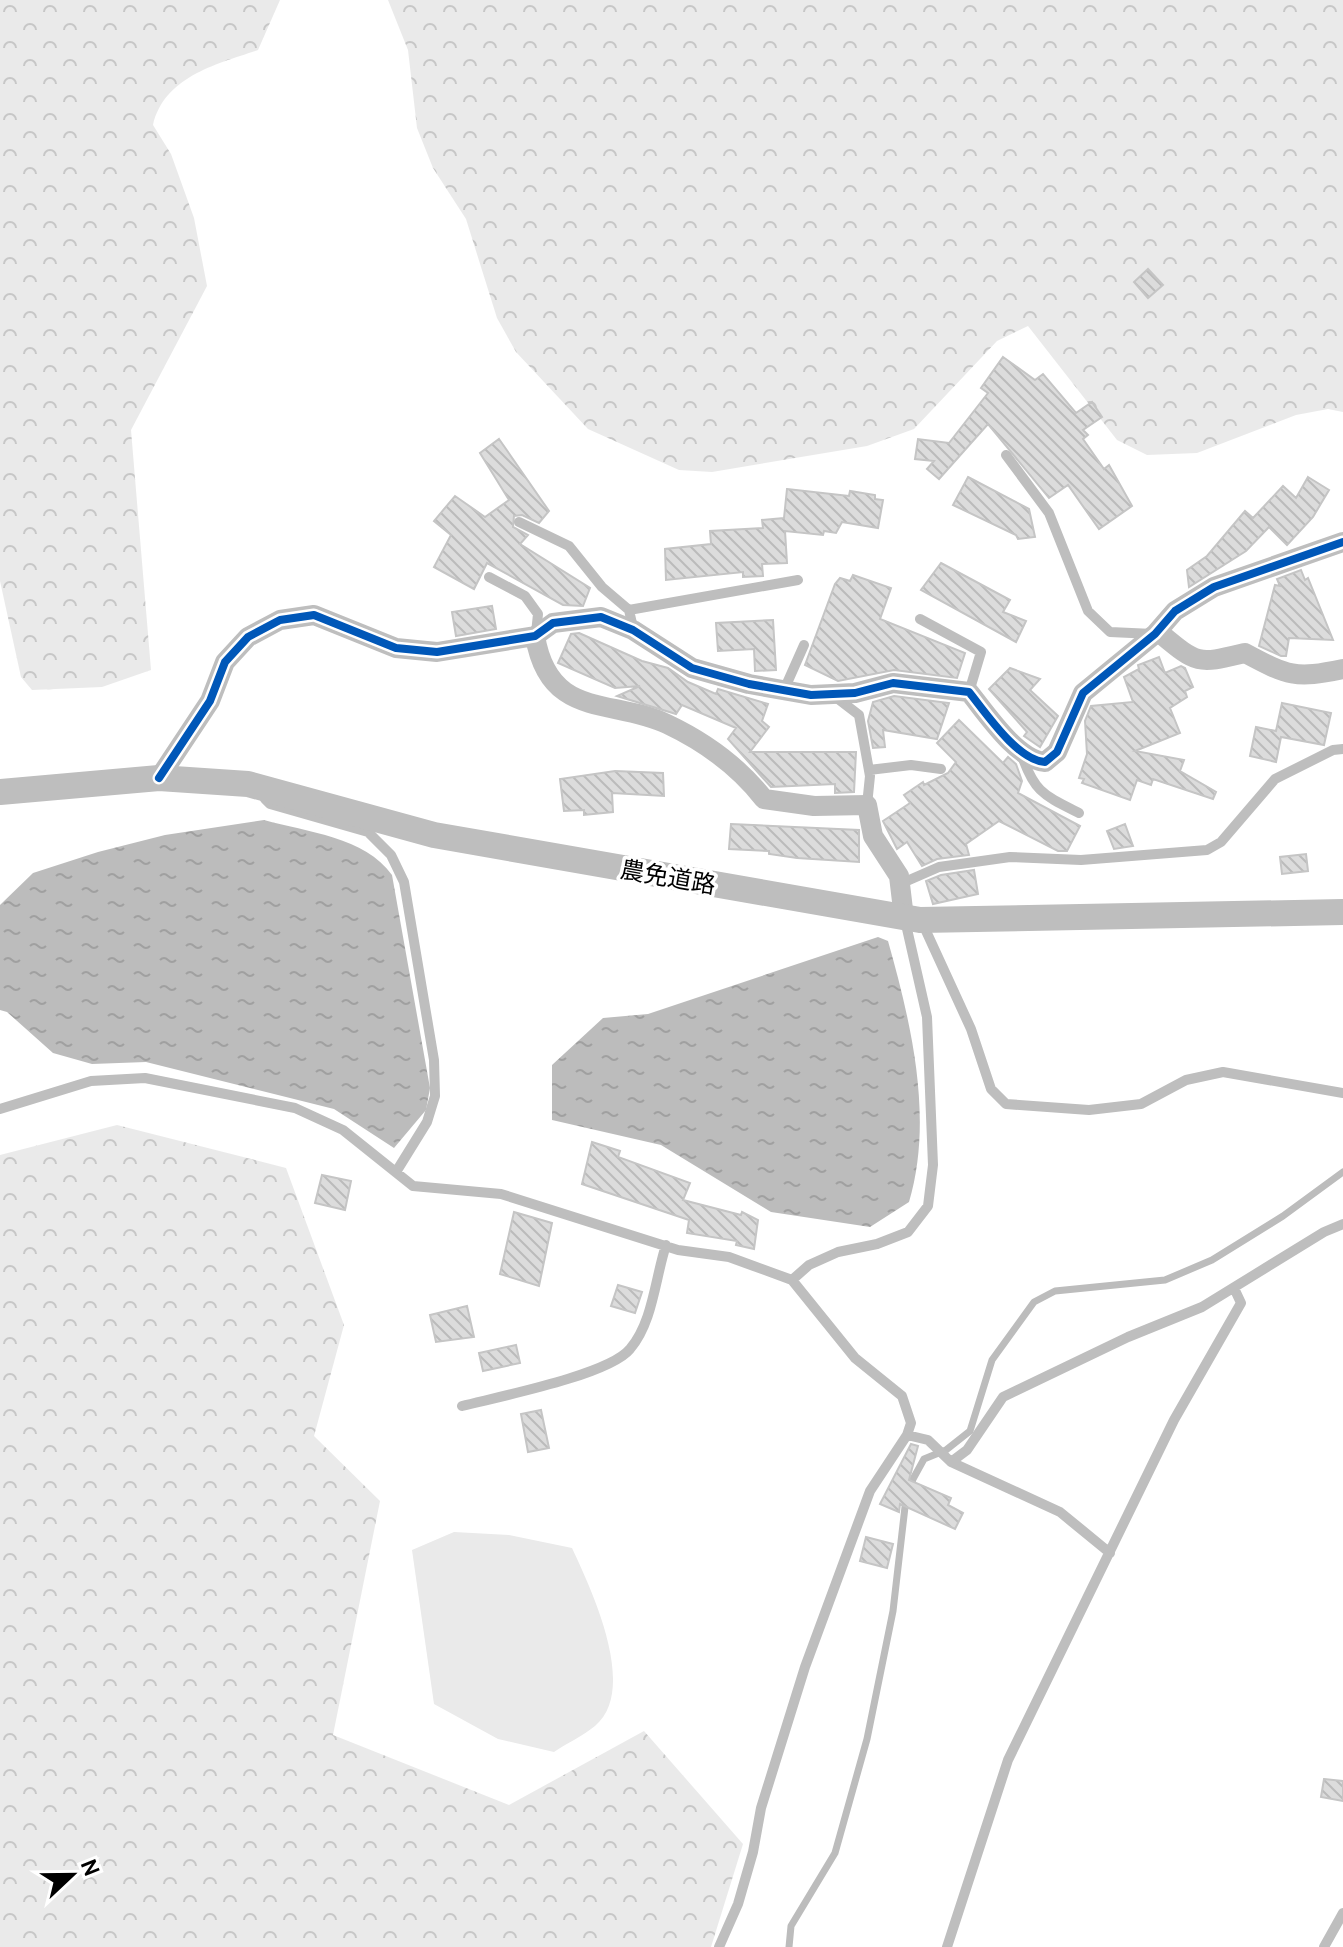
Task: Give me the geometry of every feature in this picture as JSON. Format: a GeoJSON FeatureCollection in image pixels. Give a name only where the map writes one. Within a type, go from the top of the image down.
{"type":"FeatureCollection","features":[{"type":"Feature","properties":{"kind":"street"},"geometry":{"type":"LineString","coordinates":[[159,778],[210,701],[225,662],[248,637],[280,620],[314,615],[396,648],[437,652],[535,636],[553,623],[576,617],[631,620],[692,668],[784,690],[855,693],[893,683],[969,692],[995,725],[1033,761],[1045,762],[1057,752],[1083,693],[1155,634],[1175,611],[1214,587],[1343,542]]}},
{"type":"Feature","properties":{"kind":"street"},"geometry":{"type":"LineString","coordinates":[[1155,634],[1161,634],[1191,660],[1211,661],[1245,653],[1285,675],[1311,676],[1343,669]]}},
{"type":"Feature","properties":{"kind":"street"},"geometry":{"type":"LineString","coordinates":[[535,636],[540,662],[557,683],[584,704],[665,723],[744,774],[764,799],[814,806],[867,805],[873,836],[899,876],[912,919]]}},
{"type":"Feature","properties":{"kind":"street","name":"農免道路"},"geometry":{"type":"LineString","coordinates":[[0,792],[159,778],[248,784],[434,835],[912,919],[1343,912]]}},
{"type":"Feature","properties":{"kind":"lane"},"geometry":{"type":"LineString","coordinates":[[1006,455],[1049,513],[1088,611],[1110,632],[1155,634]]}},
{"type":"Feature","properties":{"kind":"lane"},"geometry":{"type":"LineString","coordinates":[[519,522],[569,546],[631,620],[798,580]]}},
{"type":"Feature","properties":{"kind":"lane"},"geometry":{"type":"LineString","coordinates":[[489,577],[525,596],[538,614],[535,636]]}},
{"type":"Feature","properties":{"kind":"lane"},"geometry":{"type":"LineString","coordinates":[[920,619],[981,652],[969,692]]}},
{"type":"Feature","properties":{"kind":"lane"},"geometry":{"type":"LineString","coordinates":[[784,690],[804,645]]}},
{"type":"Feature","properties":{"kind":"lane"},"geometry":{"type":"LineString","coordinates":[[832,694],[859,715],[869,770],[867,805]]}},
{"type":"Feature","properties":{"kind":"lane"},"geometry":{"type":"LineString","coordinates":[[1019,747],[1031,783],[1041,794],[1079,813]]}},
{"type":"Feature","properties":{"kind":"lane"},"geometry":{"type":"LineString","coordinates":[[900,884],[939,867],[1010,857],[1081,860],[1207,850],[1221,842],[1275,779],[1333,750],[1343,749]]}},
{"type":"Feature","properties":{"kind":"lane"},"geometry":{"type":"LineString","coordinates":[[869,770],[911,765],[941,769]]}},
{"type":"Feature","properties":{"kind":"lane"},"geometry":{"type":"LineString","coordinates":[[248,784],[270,804],[368,832],[391,855],[404,882],[434,1060],[435,1096],[427,1122],[396,1172]]}},
{"type":"Feature","properties":{"kind":"lane"},"geometry":{"type":"LineString","coordinates":[[912,919],[971,1029],[991,1089],[1006,1104],[1089,1110],[1141,1104],[1186,1080],[1223,1072],[1343,1093]]}},
{"type":"Feature","properties":{"kind":"lane"},"geometry":{"type":"LineString","coordinates":[[792,1280],[809,1265],[838,1252],[877,1244],[908,1232],[928,1206],[933,1165],[927,1017],[912,919]]}},
{"type":"Feature","properties":{"kind":"lane"},"geometry":{"type":"LineString","coordinates":[[0,1109],[91,1081],[145,1078],[295,1108],[343,1130],[413,1186],[501,1194],[666,1245],[729,1257],[792,1280],[855,1358],[902,1396],[911,1423],[907,1435],[870,1491],[805,1667],[761,1808],[742,1891],[719,1947]]}},
{"type":"Feature","properties":{"kind":"lane"},"geometry":{"type":"LineString","coordinates":[[951,1462],[967,1450],[1003,1397],[1128,1337],[1202,1307],[1324,1232],[1343,1224]]}},
{"type":"Feature","properties":{"kind":"lane"},"geometry":{"type":"LineString","coordinates":[[462,1406],[553,1383],[603,1365],[629,1351],[646,1320],[666,1245]]}},
{"type":"Feature","properties":{"kind":"lane"},"geometry":{"type":"LineString","coordinates":[[947,1947],[1008,1760],[1174,1420],[1241,1303],[1234,1288]]}},
{"type":"Feature","properties":{"kind":"lane"},"geometry":{"type":"LineString","coordinates":[[907,1435],[928,1440],[951,1462],[1060,1512],[1110,1553]]}},
{"type":"Feature","properties":{"kind":"lane"},"geometry":{"type":"LineString","coordinates":[[1324,1947],[1343,1913]]}},
{"type":"Feature","properties":{"kind":"green space"},"geometry":{"type":"Polygon","coordinates":[[[0,0],[280,0],[258,50],[209,67],[180,84],[168,95],[153,125],[171,154],[194,218],[207,286],[131,430],[151,670],[102,687],[32,690],[21,677],[0,581],[0,0]]]}},
{"type":"Feature","properties":{"kind":"green space"},"geometry":{"type":"Polygon","coordinates":[[[388,0],[1343,0],[1343,412],[1328,409],[1296,415],[1197,453],[1147,455],[1117,440],[1028,326],[997,341],[914,429],[867,446],[712,472],[679,470],[588,429],[516,352],[497,318],[466,219],[433,168],[417,128],[408,50],[388,0]]]}},
{"type":"Feature","properties":{"kind":"green space"},"geometry":{"type":"Polygon","coordinates":[[[117,1125],[286,1168],[344,1325],[314,1436],[380,1501],[333,1735],[509,1805],[644,1731],[743,1844],[711,1947],[0,1947],[0,1155],[117,1125]]]}},
{"type":"Feature","properties":{"kind":"green space"},"geometry":{"type":"Polygon","coordinates":[[[454,1532],[509,1535],[572,1548],[607,1638],[613,1688],[607,1709],[595,1726],[554,1752],[498,1739],[434,1704],[412,1550],[454,1532]]]}},
{"type":"Feature","properties":{"kind":"water"},"geometry":{"type":"Polygon","coordinates":[[[264,820],[351,844],[381,862],[392,875],[430,1088],[426,1110],[394,1148],[334,1109],[146,1062],[92,1064],[53,1053],[7,1012],[0,1010],[0,905],[33,873],[165,835],[264,820]]]}},
{"type":"Feature","properties":{"kind":"water"},"geometry":{"type":"Polygon","coordinates":[[[878,937],[888,941],[911,1037],[920,1137],[909,1202],[870,1227],[771,1212],[661,1145],[552,1120],[552,1065],[603,1018],[648,1014],[878,937]]]}},
{"type":"Feature","properties":{"kind":"building"},"geometry":{"type":"Polygon","coordinates":[[[1148,269],[1163,285],[1148,298],[1134,282],[1148,269]]]}},
{"type":"Feature","properties":{"kind":"building"},"geometry":{"type":"Polygon","coordinates":[[[1003,357],[1035,380],[1043,374],[1076,413],[1092,402],[1102,417],[1083,430],[1088,435],[1083,439],[1104,469],[1109,465],[1132,506],[1099,529],[1068,485],[1049,498],[988,424],[939,479],[927,469],[934,461],[915,459],[918,439],[949,443],[988,393],[981,388],[1003,357]]]}},
{"type":"Feature","properties":{"kind":"building"},"geometry":{"type":"Polygon","coordinates":[[[499,439],[549,511],[539,523],[522,515],[514,516],[513,527],[528,535],[520,544],[590,588],[583,606],[563,605],[487,563],[474,589],[434,567],[451,535],[434,521],[455,496],[485,517],[509,500],[480,453],[499,439]]]}},
{"type":"Feature","properties":{"kind":"building"},"geometry":{"type":"Polygon","coordinates":[[[968,477],[1029,509],[1035,537],[1018,539],[1016,535],[953,505],[968,477]]]}},
{"type":"Feature","properties":{"kind":"building"},"geometry":{"type":"Polygon","coordinates":[[[1308,477],[1329,490],[1313,517],[1287,545],[1269,527],[1246,551],[1189,587],[1187,570],[1207,556],[1245,511],[1253,518],[1283,486],[1296,498],[1308,477]]]}},
{"type":"Feature","properties":{"kind":"building"},"geometry":{"type":"Polygon","coordinates":[[[787,489],[849,496],[850,491],[875,495],[875,499],[883,500],[878,528],[842,522],[836,533],[824,531],[823,535],[785,531],[787,563],[762,564],[763,576],[743,577],[743,572],[666,580],[665,549],[711,544],[710,531],[763,528],[762,520],[784,518],[787,489]]]}},
{"type":"Feature","properties":{"kind":"building"},"geometry":{"type":"Polygon","coordinates":[[[941,563],[1010,600],[1003,612],[1026,621],[1016,642],[921,590],[941,563]]]}},
{"type":"Feature","properties":{"kind":"building"},"geometry":{"type":"Polygon","coordinates":[[[1301,570],[1305,580],[1308,578],[1333,640],[1289,638],[1286,656],[1281,656],[1259,646],[1275,585],[1280,586],[1277,579],[1301,570]]]}},
{"type":"Feature","properties":{"kind":"building"},"geometry":{"type":"Polygon","coordinates":[[[853,575],[891,588],[880,619],[965,653],[957,678],[894,670],[838,681],[805,665],[835,584],[840,578],[850,581],[853,575]]]}},
{"type":"Feature","properties":{"kind":"building"},"geometry":{"type":"Polygon","coordinates":[[[492,606],[496,629],[456,636],[452,612],[492,606]]]}},
{"type":"Feature","properties":{"kind":"building"},"geometry":{"type":"Polygon","coordinates":[[[773,620],[776,670],[755,671],[754,649],[718,651],[716,623],[773,620]]]}},
{"type":"Feature","properties":{"kind":"building"},"geometry":{"type":"Polygon","coordinates":[[[579,633],[642,661],[668,668],[688,682],[716,694],[718,689],[768,704],[762,721],[769,727],[750,752],[856,752],[854,792],[835,793],[835,784],[771,787],[728,739],[736,728],[682,705],[676,714],[617,696],[640,686],[615,688],[558,663],[571,634],[579,633]]]}},
{"type":"Feature","properties":{"kind":"building"},"geometry":{"type":"Polygon","coordinates":[[[1159,657],[1165,673],[1181,666],[1185,668],[1193,687],[1185,691],[1187,697],[1170,708],[1180,733],[1135,751],[1184,760],[1180,771],[1216,792],[1213,799],[1153,779],[1151,785],[1137,780],[1130,800],[1082,783],[1084,779],[1079,778],[1087,754],[1085,721],[1091,706],[1133,702],[1124,677],[1139,669],[1138,665],[1159,657]]]}},
{"type":"Feature","properties":{"kind":"building"},"geometry":{"type":"Polygon","coordinates":[[[1010,668],[1040,679],[1030,690],[1058,716],[1040,747],[1024,736],[1027,732],[989,689],[1010,668]]]}},
{"type":"Feature","properties":{"kind":"building"},"geometry":{"type":"Polygon","coordinates":[[[894,696],[949,703],[937,739],[883,730],[885,747],[873,748],[868,721],[873,702],[894,696]]]}},
{"type":"Feature","properties":{"kind":"building"},"geometry":{"type":"Polygon","coordinates":[[[1282,703],[1331,713],[1324,745],[1281,737],[1276,762],[1250,756],[1256,727],[1276,731],[1282,703]]]}},
{"type":"Feature","properties":{"kind":"building"},"geometry":{"type":"Polygon","coordinates":[[[959,720],[1003,763],[1008,757],[1016,764],[1022,781],[1018,793],[1080,826],[1067,851],[1058,851],[999,821],[966,844],[969,855],[937,859],[922,866],[907,842],[897,849],[883,821],[910,803],[904,795],[923,782],[924,785],[948,773],[956,762],[937,743],[959,720]]]}},
{"type":"Feature","properties":{"kind":"building"},"geometry":{"type":"Polygon","coordinates":[[[615,771],[663,773],[664,796],[612,793],[613,812],[584,815],[584,810],[564,811],[560,779],[615,771]]]}},
{"type":"Feature","properties":{"kind":"building"},"geometry":{"type":"Polygon","coordinates":[[[731,824],[859,830],[859,862],[729,849],[731,824]]]}},
{"type":"Feature","properties":{"kind":"building"},"geometry":{"type":"Polygon","coordinates":[[[1125,824],[1133,846],[1114,849],[1107,831],[1125,824]]]}},
{"type":"Feature","properties":{"kind":"building"},"geometry":{"type":"Polygon","coordinates":[[[1306,854],[1308,871],[1282,874],[1280,857],[1306,854]]]}},
{"type":"Feature","properties":{"kind":"building"},"geometry":{"type":"Polygon","coordinates":[[[974,870],[978,894],[933,904],[926,881],[941,875],[974,870]]]}},
{"type":"Feature","properties":{"kind":"building"},"geometry":{"type":"Polygon","coordinates":[[[592,1142],[620,1151],[618,1157],[690,1183],[683,1200],[741,1215],[742,1212],[758,1220],[754,1249],[736,1245],[737,1241],[687,1233],[689,1220],[582,1184],[592,1142]]]}},
{"type":"Feature","properties":{"kind":"building"},"geometry":{"type":"Polygon","coordinates":[[[322,1175],[351,1181],[345,1210],[315,1203],[322,1175]]]}},
{"type":"Feature","properties":{"kind":"building"},"geometry":{"type":"Polygon","coordinates":[[[514,1212],[552,1223],[539,1286],[500,1274],[514,1212]]]}},
{"type":"Feature","properties":{"kind":"building"},"geometry":{"type":"Polygon","coordinates":[[[618,1285],[642,1292],[635,1313],[611,1306],[618,1285]]]}},
{"type":"Feature","properties":{"kind":"building"},"geometry":{"type":"Polygon","coordinates":[[[467,1306],[474,1337],[436,1342],[430,1315],[467,1306]]]}},
{"type":"Feature","properties":{"kind":"building"},"geometry":{"type":"Polygon","coordinates":[[[516,1345],[520,1363],[483,1371],[479,1353],[516,1345]]]}},
{"type":"Feature","properties":{"kind":"building"},"geometry":{"type":"Polygon","coordinates":[[[541,1410],[549,1448],[528,1452],[521,1414],[541,1410]]]}},
{"type":"Feature","properties":{"kind":"building"},"geometry":{"type":"Polygon","coordinates":[[[911,1444],[918,1446],[909,1480],[951,1498],[948,1505],[963,1513],[955,1529],[900,1504],[899,1512],[880,1504],[911,1444]]]}},
{"type":"Feature","properties":{"kind":"building"},"geometry":{"type":"Polygon","coordinates":[[[866,1537],[893,1544],[887,1568],[860,1561],[866,1537]]]}},
{"type":"Feature","properties":{"kind":"building"},"geometry":{"type":"Polygon","coordinates":[[[1324,1779],[1343,1781],[1343,1801],[1321,1797],[1324,1779]]]}},
{"type":"Feature","properties":{"kind":"waterway"},"geometry":{"type":"LineString","coordinates":[[789,1947],[791,1926],[835,1853],[867,1739],[893,1611],[905,1507],[913,1479],[924,1459],[946,1450],[970,1431],[992,1360],[1034,1302],[1055,1291],[1165,1280],[1212,1260],[1283,1216],[1343,1172]]}},
{"type":"Feature","properties":{"kind":"cycle path"},"geometry":{"type":"LineString","coordinates":[[159,778],[210,701],[225,662],[248,637],[280,620],[314,615],[396,648],[437,652],[535,636],[553,623],[601,617],[633,630],[692,668],[749,684],[811,695],[855,693],[893,683],[969,692],[1013,745],[1034,759],[1045,762],[1057,752],[1083,693],[1155,634],[1175,611],[1214,587],[1343,542]]}}]}
